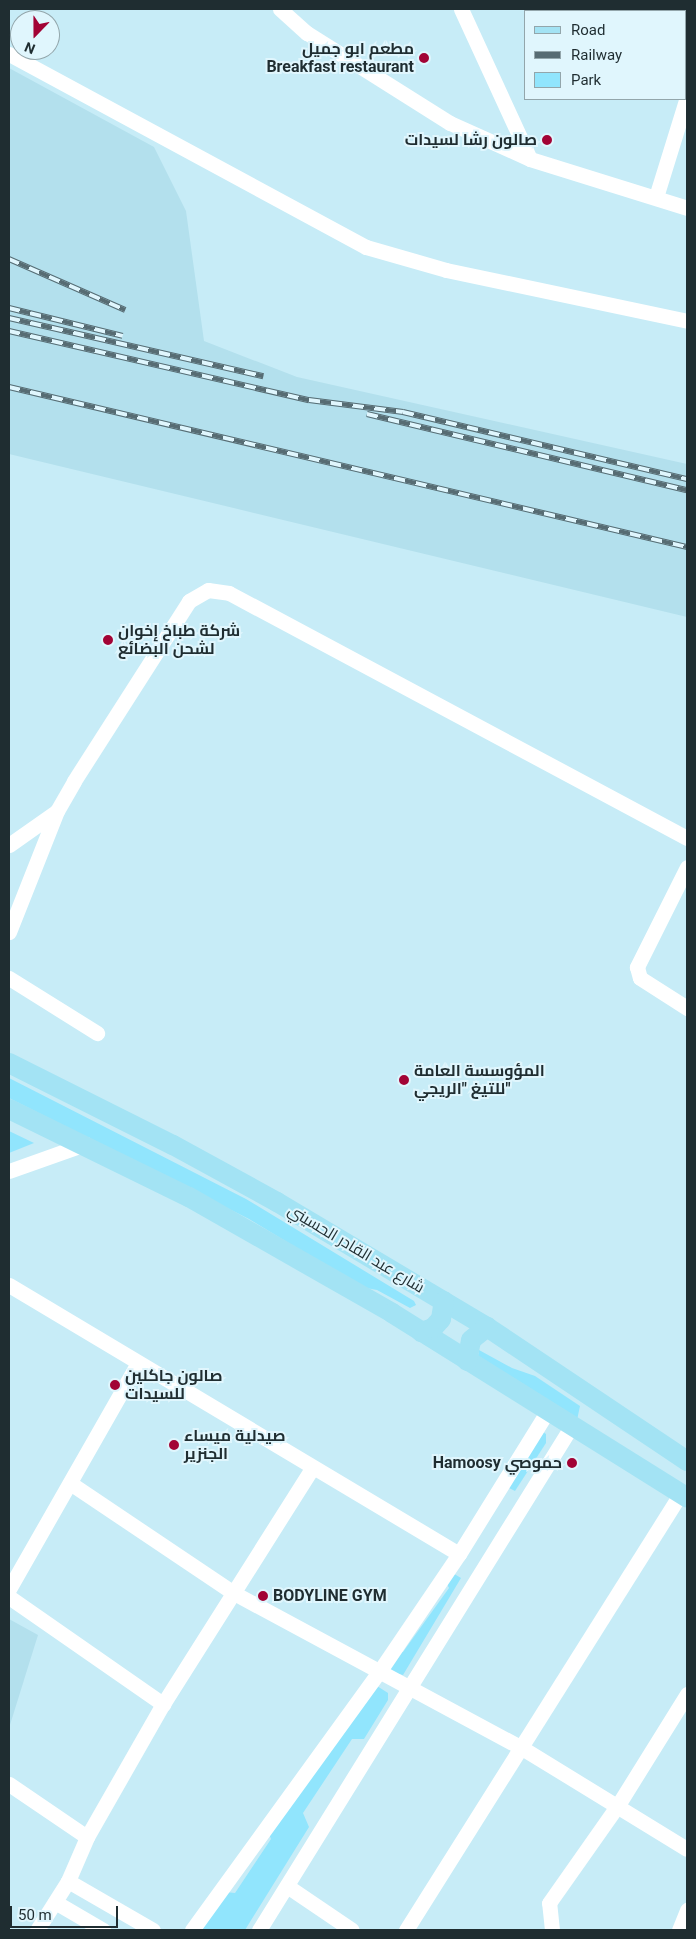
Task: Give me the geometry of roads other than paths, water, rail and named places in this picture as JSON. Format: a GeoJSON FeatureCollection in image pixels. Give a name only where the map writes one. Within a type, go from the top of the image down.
{"type":"FeatureCollection","features":[{"type":"Feature","properties":{"kind":"main road","name":"شارع عبد القادر الحسيني"},"geometry":{"type":"LineString","coordinates":[[9,1063],[173,1145],[444,1301],[487,1327],[687,1461]]}},
{"type":"Feature","properties":{"kind":"main road"},"geometry":{"type":"LineString","coordinates":[[9,1109],[85,1144],[189,1197],[421,1332],[571,1427],[684,1495]]}},
{"type":"Feature","properties":{"kind":"main road"},"geometry":{"type":"LineString","coordinates":[[421,1332],[433,1328],[441,1319],[444,1301]]}},
{"type":"Feature","properties":{"kind":"main road"},"geometry":{"type":"LineString","coordinates":[[467,1361],[471,1340],[487,1327]]}},
{"type":"Feature","properties":{"kind":"street"},"geometry":{"type":"LineString","coordinates":[[280,9],[307,33],[450,123],[530,158],[687,208]]}},
{"type":"Feature","properties":{"kind":"street"},"geometry":{"type":"LineString","coordinates":[[461,9],[530,158]]}},
{"type":"Feature","properties":{"kind":"street"},"geometry":{"type":"LineString","coordinates":[[9,54],[366,248],[446,270],[687,321]]}},
{"type":"Feature","properties":{"kind":"street"},"geometry":{"type":"LineString","coordinates":[[656,197],[687,97]]}},
{"type":"Feature","properties":{"kind":"street"},"geometry":{"type":"LineString","coordinates":[[9,932],[57,811],[189,601],[201,592],[215,589],[230,593],[687,838]]}},
{"type":"Feature","properties":{"kind":"street"},"geometry":{"type":"LineString","coordinates":[[9,845],[57,811]]}},
{"type":"Feature","properties":{"kind":"street"},"geometry":{"type":"LineString","coordinates":[[687,867],[637,967],[640,978],[687,1008]]}},
{"type":"Feature","properties":{"kind":"street"},"geometry":{"type":"LineString","coordinates":[[9,978],[97,1033]]}},
{"type":"Feature","properties":{"kind":"street"},"geometry":{"type":"LineString","coordinates":[[9,1171],[85,1144]]}},
{"type":"Feature","properties":{"kind":"street"},"geometry":{"type":"LineString","coordinates":[[9,1285],[312,1468],[459,1554]]}},
{"type":"Feature","properties":{"kind":"street"},"geometry":{"type":"LineString","coordinates":[[9,1589],[138,1363]]}},
{"type":"Feature","properties":{"kind":"street"},"geometry":{"type":"LineString","coordinates":[[192,1930],[379,1672],[459,1554],[547,1412]]}},
{"type":"Feature","properties":{"kind":"street"},"geometry":{"type":"LineString","coordinates":[[259,1930],[571,1427]]}},
{"type":"Feature","properties":{"kind":"street"},"geometry":{"type":"LineString","coordinates":[[37,1930],[68,1881],[87,1837],[163,1704],[312,1468]]}},
{"type":"Feature","properties":{"kind":"street"},"geometry":{"type":"LineString","coordinates":[[70,1483],[232,1592],[522,1748],[618,1805],[687,1849]]}},
{"type":"Feature","properties":{"kind":"street"},"geometry":{"type":"LineString","coordinates":[[406,1930],[684,1495]]}},
{"type":"Feature","properties":{"kind":"street"},"geometry":{"type":"LineString","coordinates":[[9,1597],[163,1704]]}},
{"type":"Feature","properties":{"kind":"street"},"geometry":{"type":"LineString","coordinates":[[552,1930],[549,1903],[618,1805],[687,1694]]}},
{"type":"Feature","properties":{"kind":"street"},"geometry":{"type":"LineString","coordinates":[[9,1784],[87,1837]]}},
{"type":"Feature","properties":{"kind":"street"},"geometry":{"type":"LineString","coordinates":[[68,1881],[153,1930]]}},
{"type":"Feature","properties":{"kind":"street"},"geometry":{"type":"LineString","coordinates":[[287,1886],[352,1930]]}},
{"type":"Feature","properties":{"kind":"street"},"geometry":{"type":"LineString","coordinates":[[55,1902],[103,1930]]}},
{"type":"Feature","properties":{"kind":"street"},"geometry":{"type":"LineString","coordinates":[[679,1930],[687,1910]]}},
{"type":"Feature","properties":{"kind":"railway"},"geometry":{"type":"LineString","coordinates":[[9,259],[125,310]]}},
{"type":"Feature","properties":{"kind":"railway"},"geometry":{"type":"LineString","coordinates":[[9,308],[123,336]]}},
{"type":"Feature","properties":{"kind":"railway"},"geometry":{"type":"LineString","coordinates":[[9,318],[263,376]]}},
{"type":"Feature","properties":{"kind":"railway"},"geometry":{"type":"LineString","coordinates":[[9,331],[309,400],[403,412],[687,479]]}},
{"type":"Feature","properties":{"kind":"railway"},"geometry":{"type":"LineString","coordinates":[[9,387],[687,547]]}},
{"type":"Feature","properties":{"kind":"railway"},"geometry":{"type":"LineString","coordinates":[[367,414],[687,490]]}},
{"type":"Feature","properties":{"kind":"place","name":"مطعم ابو جميل Breakfast restaurant"},"geometry":{"type":"Point","coordinates":[424,58]}},
{"type":"Feature","properties":{"kind":"place","name":"صالون رشا لسيدات"},"geometry":{"type":"Point","coordinates":[547,140]}},
{"type":"Feature","properties":{"kind":"place","name":"شركة طباخ إخوان لشحن البضائع"},"geometry":{"type":"Point","coordinates":[108,640]}},
{"type":"Feature","properties":{"kind":"place","name":"المؤوسسة العامة للتيغ \"الريجي\""},"geometry":{"type":"Point","coordinates":[404,1080]}},
{"type":"Feature","properties":{"kind":"place","name":"صالون جاكلين للسيدات"},"geometry":{"type":"Point","coordinates":[115,1385]}},
{"type":"Feature","properties":{"kind":"place","name":"صيدلية ميساء الجنزير"},"geometry":{"type":"Point","coordinates":[174,1445]}},
{"type":"Feature","properties":{"kind":"place","name":"Hamoosy حموصي"},"geometry":{"type":"Point","coordinates":[572,1463]}},
{"type":"Feature","properties":{"kind":"place","name":"BODYLINE GYM"},"geometry":{"type":"Point","coordinates":[263,1596]}}]}
